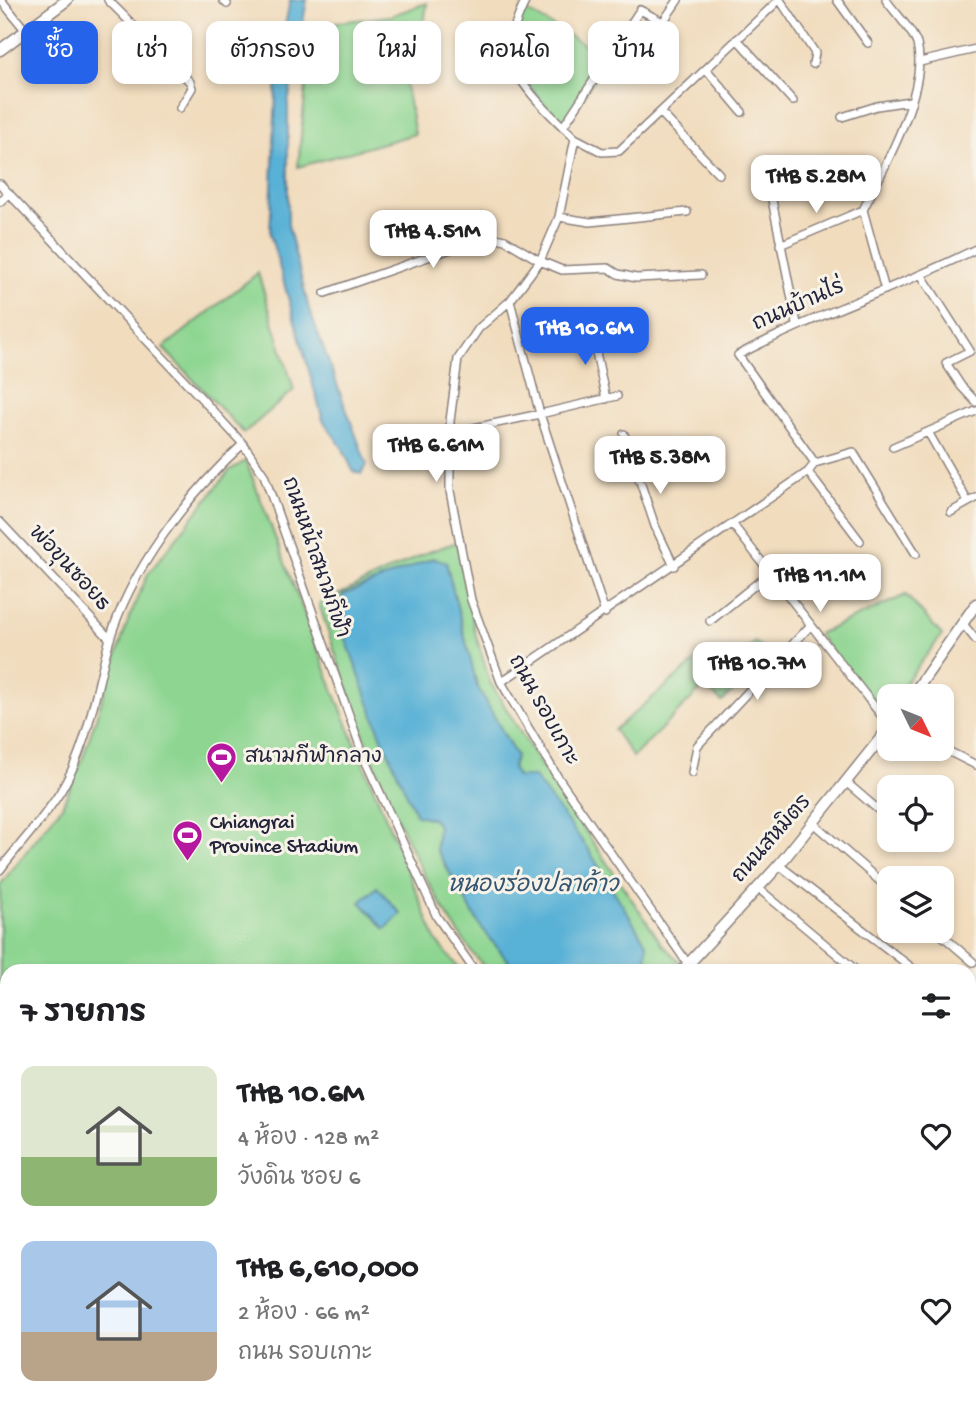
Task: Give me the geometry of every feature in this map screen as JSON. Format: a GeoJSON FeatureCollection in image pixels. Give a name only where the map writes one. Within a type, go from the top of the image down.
{"type":"FeatureCollection","features":[{"type":"Feature","properties":{"kind":"street"},"geometry":{"type":"LineString","coordinates":[[1,0],[21,25]]}},
{"type":"Feature","properties":{"kind":"street"},"geometry":{"type":"LineString","coordinates":[[39,21],[67,0]]}},
{"type":"Feature","properties":{"kind":"street"},"geometry":{"type":"LineString","coordinates":[[108,0],[190,82],[192,88],[180,108]]}},
{"type":"Feature","properties":{"kind":"street"},"geometry":{"type":"LineString","coordinates":[[526,0],[519,13],[510,53],[516,69],[535,99],[563,127],[575,138],[602,152],[619,151],[779,0],[815,52],[813,64]]}},
{"type":"Feature","properties":{"kind":"street"},"geometry":{"type":"LineString","coordinates":[[563,127],[640,10],[663,22],[678,0]]}},
{"type":"Feature","properties":{"kind":"street"},"geometry":{"type":"LineString","coordinates":[[836,0],[867,43]]}},
{"type":"Feature","properties":{"kind":"street"},"geometry":{"type":"LineString","coordinates":[[780,245],[863,210],[903,128],[920,62],[916,41],[886,0]]}},
{"type":"Feature","properties":{"kind":"street"},"geometry":{"type":"LineString","coordinates":[[0,50],[21,35]]}},
{"type":"Feature","properties":{"kind":"street"},"geometry":{"type":"LineString","coordinates":[[737,39],[793,101]]}},
{"type":"Feature","properties":{"kind":"street"},"geometry":{"type":"LineString","coordinates":[[920,62],[976,49]]}},
{"type":"Feature","properties":{"kind":"street"},"geometry":{"type":"LineString","coordinates":[[706,69],[743,112]]}},
{"type":"Feature","properties":{"kind":"street"},"geometry":{"type":"LineString","coordinates":[[842,117],[877,106],[910,101]]}},
{"type":"Feature","properties":{"kind":"street"},"geometry":{"type":"LineString","coordinates":[[660,113],[719,174]]}},
{"type":"Feature","properties":{"kind":"street","name":"ถนน รอบเกาะ"},"geometry":{"type":"LineString","coordinates":[[575,138],[559,217],[540,261],[510,301],[479,328],[458,359],[450,433],[450,491],[471,600],[501,682],[557,776],[686,964]]}},
{"type":"Feature","properties":{"kind":"street","name":"ถนนหน้าสนามกีฬา"},"geometry":{"type":"LineString","coordinates":[[0,184],[243,444],[264,475],[365,760],[437,917],[470,964]]}},
{"type":"Feature","properties":{"kind":"street"},"geometry":{"type":"LineString","coordinates":[[0,202],[9,194]]}},
{"type":"Feature","properties":{"kind":"street"},"geometry":{"type":"LineString","coordinates":[[771,195],[797,324]]}},
{"type":"Feature","properties":{"kind":"street"},"geometry":{"type":"LineString","coordinates":[[863,210],[885,290]]}},
{"type":"Feature","properties":{"kind":"street"},"geometry":{"type":"LineString","coordinates":[[559,217],[590,222],[687,212]]}},
{"type":"Feature","properties":{"kind":"street"},"geometry":{"type":"LineString","coordinates":[[325,293],[488,236],[505,240],[540,261],[562,270],[608,268],[618,274],[636,278],[701,275]]}},
{"type":"Feature","properties":{"kind":"street","name":"ถนนบ้านไร่"},"geometry":{"type":"LineString","coordinates":[[816,463],[738,355],[797,324],[922,276],[976,249]]}},
{"type":"Feature","properties":{"kind":"street"},"geometry":{"type":"LineString","coordinates":[[922,276],[970,351],[946,363],[961,386],[976,402]]}},
{"type":"Feature","properties":{"kind":"street"},"geometry":{"type":"LineString","coordinates":[[510,301],[540,414],[605,613]]}},
{"type":"Feature","properties":{"kind":"street"},"geometry":{"type":"LineString","coordinates":[[591,329],[606,399]]}},
{"type":"Feature","properties":{"kind":"street"},"geometry":{"type":"LineString","coordinates":[[450,433],[617,396]]}},
{"type":"Feature","properties":{"kind":"street"},"geometry":{"type":"LineString","coordinates":[[894,447],[976,411]]}},
{"type":"Feature","properties":{"kind":"street"},"geometry":{"type":"LineString","coordinates":[[928,432],[968,502]]}},
{"type":"Feature","properties":{"kind":"street"},"geometry":{"type":"LineString","coordinates":[[624,434],[655,526],[674,566]]}},
{"type":"Feature","properties":{"kind":"street"},"geometry":{"type":"LineString","coordinates":[[0,870],[3,860],[62,790],[89,730],[110,639],[137,578],[169,528],[216,468],[243,444]]}},
{"type":"Feature","properties":{"kind":"street"},"geometry":{"type":"LineString","coordinates":[[501,682],[733,525],[808,472],[816,463],[853,452],[916,554]]}},
{"type":"Feature","properties":{"kind":"street"},"geometry":{"type":"LineString","coordinates":[[808,472],[860,541]]}},
{"type":"Feature","properties":{"kind":"street"},"geometry":{"type":"LineString","coordinates":[[951,512],[976,498]]}},
{"type":"Feature","properties":{"kind":"street","name":"พ่อขุนซอย5"},"geometry":{"type":"LineString","coordinates":[[0,522],[110,639]]}},
{"type":"Feature","properties":{"kind":"street"},"geometry":{"type":"LineString","coordinates":[[733,525],[877,710]]}},
{"type":"Feature","properties":{"kind":"street"},"geometry":{"type":"LineString","coordinates":[[710,621],[770,573]]}},
{"type":"Feature","properties":{"kind":"street"},"geometry":{"type":"LineString","coordinates":[[920,684],[976,604]]}},
{"type":"Feature","properties":{"kind":"street"},"geometry":{"type":"LineString","coordinates":[[963,624],[976,640]]}},
{"type":"Feature","properties":{"kind":"street"},"geometry":{"type":"LineString","coordinates":[[692,773],[697,746],[811,625]]}},
{"type":"Feature","properties":{"kind":"street","name":"ถนนสหมิตร"},"geometry":{"type":"LineString","coordinates":[[693,964],[779,865],[877,744]]}},
{"type":"Feature","properties":{"kind":"street"},"geometry":{"type":"LineString","coordinates":[[954,754],[976,765]]}},
{"type":"Feature","properties":{"kind":"street"},"geometry":{"type":"LineString","coordinates":[[847,783],[877,809]]}},
{"type":"Feature","properties":{"kind":"street"},"geometry":{"type":"LineString","coordinates":[[813,823],[877,879]]}},
{"type":"Feature","properties":{"kind":"street"},"geometry":{"type":"LineString","coordinates":[[779,865],[907,964]]}},
{"type":"Feature","properties":{"kind":"street"},"geometry":{"type":"LineString","coordinates":[[758,888],[849,964]]}},
{"type":"Feature","properties":{"kind":"street"},"geometry":{"type":"LineString","coordinates":[[951,943],[973,962]]}},
{"type":"Feature","properties":{"kind":"green space"},"geometry":{"type":"Polygon","coordinates":[[[427,3],[424,21],[353,21],[353,84],[406,84],[415,134],[298,167],[306,84],[339,84],[339,22],[390,16],[427,3]]]}},
{"type":"Feature","properties":{"kind":"green space"},"geometry":{"type":"Polygon","coordinates":[[[522,8],[544,21],[519,21],[522,8]]]}},
{"type":"Feature","properties":{"kind":"green space"},"geometry":{"type":"Polygon","coordinates":[[[574,38],[588,46],[588,84],[591,84],[563,127],[527,84],[574,84],[574,38]]]}},
{"type":"Feature","properties":{"kind":"green space"},"geometry":{"type":"Polygon","coordinates":[[[258,273],[294,390],[244,433],[163,348],[258,273]]]}},
{"type":"Feature","properties":{"kind":"green space","name":"สนามกีฬากลาง"},"geometry":{"type":"Polygon","coordinates":[[[246,461],[338,702],[437,942],[456,964],[0,964],[0,885],[62,806],[81,763],[129,618],[148,574],[230,470],[246,461]]]}},
{"type":"Feature","properties":{"kind":"green space"},"geometry":{"type":"Polygon","coordinates":[[[457,542],[475,632],[490,682],[538,761],[662,944],[680,964],[645,964],[517,777],[512,768],[516,755],[477,686],[446,562],[433,558],[343,595],[438,826],[436,849],[481,927],[510,964],[482,964],[458,933],[432,890],[388,796],[350,698],[319,604],[428,552],[457,542]]]}},
{"type":"Feature","properties":{"kind":"green space"},"geometry":{"type":"Polygon","coordinates":[[[906,595],[942,635],[904,684],[877,684],[877,710],[818,634],[906,595]]]}},
{"type":"Feature","properties":{"kind":"green space"},"geometry":{"type":"Polygon","coordinates":[[[755,642],[770,656],[722,702],[704,686],[633,757],[614,730],[697,660],[718,675],[755,642]]]}},
{"type":"Feature","properties":{"kind":"water"},"geometry":{"type":"Polygon","coordinates":[[[290,0],[307,0],[303,21],[286,21],[290,0]]]}},
{"type":"Feature","properties":{"kind":"water"},"geometry":{"type":"Polygon","coordinates":[[[276,84],[292,84],[288,103],[288,225],[309,309],[367,465],[361,474],[353,471],[343,449],[323,420],[270,234],[276,84]]]}},
{"type":"Feature","properties":{"kind":"water","name":"หนองร่องปลาค้าว"},"geometry":{"type":"Polygon","coordinates":[[[433,558],[446,562],[477,686],[516,756],[512,768],[517,777],[534,777],[588,849],[647,945],[646,964],[510,964],[481,927],[436,849],[438,826],[433,819],[416,815],[381,736],[337,614],[343,595],[433,558]]]}},
{"type":"Feature","properties":{"kind":"water"},"geometry":{"type":"Polygon","coordinates":[[[377,887],[401,914],[385,929],[360,902],[377,887]]]}},
{"type":"Feature","properties":{"kind":"place","name":"สนามกีฬากลาง"},"geometry":{"type":"Point","coordinates":[222,785]}},
{"type":"Feature","properties":{"kind":"place","name":"Chiangrai Province Stadium"},"geometry":{"type":"Point","coordinates":[187,863]}}]}
